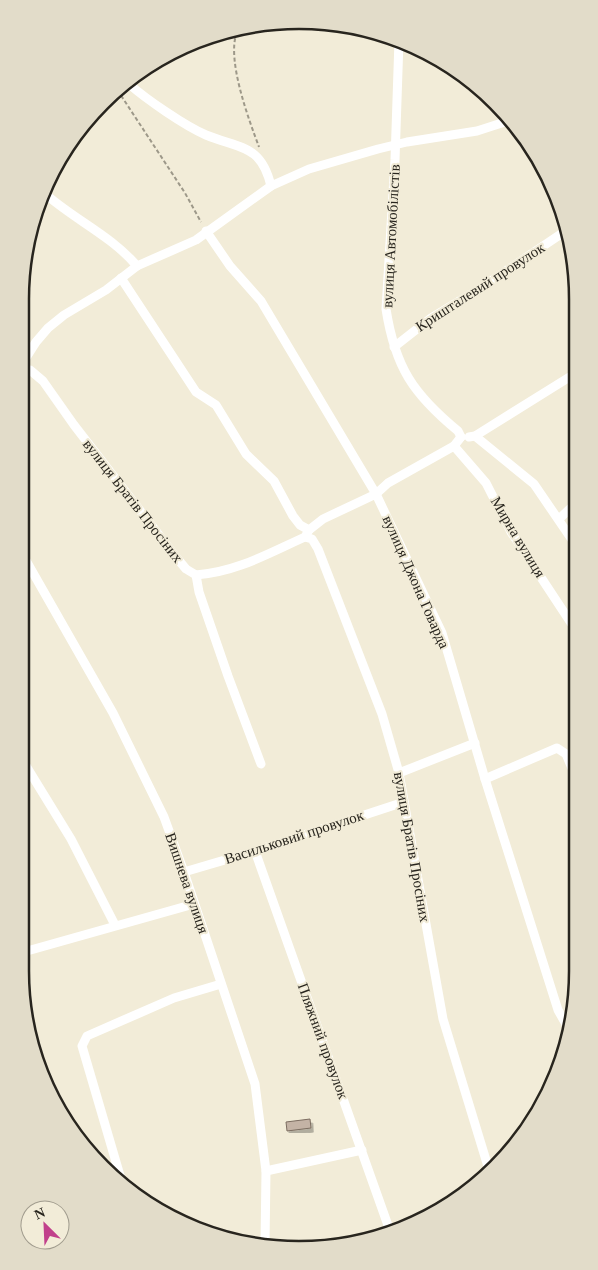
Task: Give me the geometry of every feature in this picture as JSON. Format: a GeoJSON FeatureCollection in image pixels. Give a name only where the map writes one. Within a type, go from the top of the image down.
{"type":"FeatureCollection","features":[{"type":"Feature","properties":{"kind":"street","name":"вулиця Автомобілістів"},"geometry":{"type":"LineString","coordinates":[[398,47],[395,145],[386,309],[394,346],[402,369],[422,398],[458,431],[461,437]]}},
{"type":"Feature","properties":{"kind":"street"},"geometry":{"type":"LineString","coordinates":[[132,86],[206,135],[249,149],[267,168],[271,186]]}},
{"type":"Feature","properties":{"kind":"street"},"geometry":{"type":"LineString","coordinates":[[29,356],[48,328],[137,266],[196,240],[271,186],[309,169],[395,145],[477,131],[503,123]]}},
{"type":"Feature","properties":{"kind":"street"},"geometry":{"type":"LineString","coordinates":[[49,197],[67,213],[125,252],[137,266]]}},
{"type":"Feature","properties":{"kind":"street","name":"вулиця Джона Говарда"},"geometry":{"type":"LineString","coordinates":[[206,231],[230,266],[261,301],[376,494],[442,633],[485,779],[558,1010],[564,1021]]}},
{"type":"Feature","properties":{"kind":"street","name":"Кришталевий провулок"},"geometry":{"type":"LineString","coordinates":[[394,346],[431,318],[479,289],[561,234]]}},
{"type":"Feature","properties":{"kind":"street","name":"вулиця Братів Просіних"},"geometry":{"type":"LineString","coordinates":[[121,278],[196,392],[216,406],[246,454],[274,482],[292,516],[318,549],[382,714],[399,773],[443,1019],[487,1164]]}},
{"type":"Feature","properties":{"kind":"street","name":"вулиця Братів Просіних"},"geometry":{"type":"LineString","coordinates":[[29,370],[43,381],[74,426],[176,558],[186,569],[196,574],[199,592],[261,764]]}},
{"type":"Feature","properties":{"kind":"street"},"geometry":{"type":"LineString","coordinates":[[196,574],[214,574],[243,566],[307,534],[323,519],[376,494],[388,483],[454,446],[461,437],[474,436],[569,377]]}},
{"type":"Feature","properties":{"kind":"street"},"geometry":{"type":"LineString","coordinates":[[474,436],[534,484],[569,535]]}},
{"type":"Feature","properties":{"kind":"street","name":"Мирна вулиця"},"geometry":{"type":"LineString","coordinates":[[454,446],[486,484],[511,532],[569,620]]}},
{"type":"Feature","properties":{"kind":"street"},"geometry":{"type":"LineString","coordinates":[[559,519],[569,510]]}},
{"type":"Feature","properties":{"kind":"street","name":"Вишнева вулиця"},"geometry":{"type":"LineString","coordinates":[[29,566],[113,713],[164,817],[184,872],[255,1084],[266,1171],[265,1239]]}},
{"type":"Feature","properties":{"kind":"street"},"geometry":{"type":"LineString","coordinates":[[399,773],[475,743]]}},
{"type":"Feature","properties":{"kind":"street"},"geometry":{"type":"LineString","coordinates":[[485,779],[556,748],[566,754],[569,761]]}},
{"type":"Feature","properties":{"kind":"street"},"geometry":{"type":"LineString","coordinates":[[29,771],[71,839],[114,925]]}},
{"type":"Feature","properties":{"kind":"street","name":"Васильковий провулок"},"geometry":{"type":"LineString","coordinates":[[184,872],[255,851],[404,802]]}},
{"type":"Feature","properties":{"kind":"street","name":"Пляжний провулок"},"geometry":{"type":"LineString","coordinates":[[255,851],[388,1226]]}},
{"type":"Feature","properties":{"kind":"street"},"geometry":{"type":"LineString","coordinates":[[29,950],[194,904]]}},
{"type":"Feature","properties":{"kind":"street"},"geometry":{"type":"LineString","coordinates":[[120,1173],[82,1046],[83,1041],[87,1036],[174,998],[221,984]]}},
{"type":"Feature","properties":{"kind":"street"},"geometry":{"type":"LineString","coordinates":[[266,1171],[362,1150]]}},
{"type":"Feature","properties":{"kind":"path"},"geometry":{"type":"LineString","coordinates":[[236,36],[233,53],[237,73],[261,153]]}},
{"type":"Feature","properties":{"kind":"path"},"geometry":{"type":"LineString","coordinates":[[122,95],[185,193],[206,231]]}},
{"type":"Feature","properties":{"kind":"building"},"geometry":{"type":"Polygon","coordinates":[[[310,1119],[311,1128],[287,1131],[286,1122],[310,1119]]]}}]}
